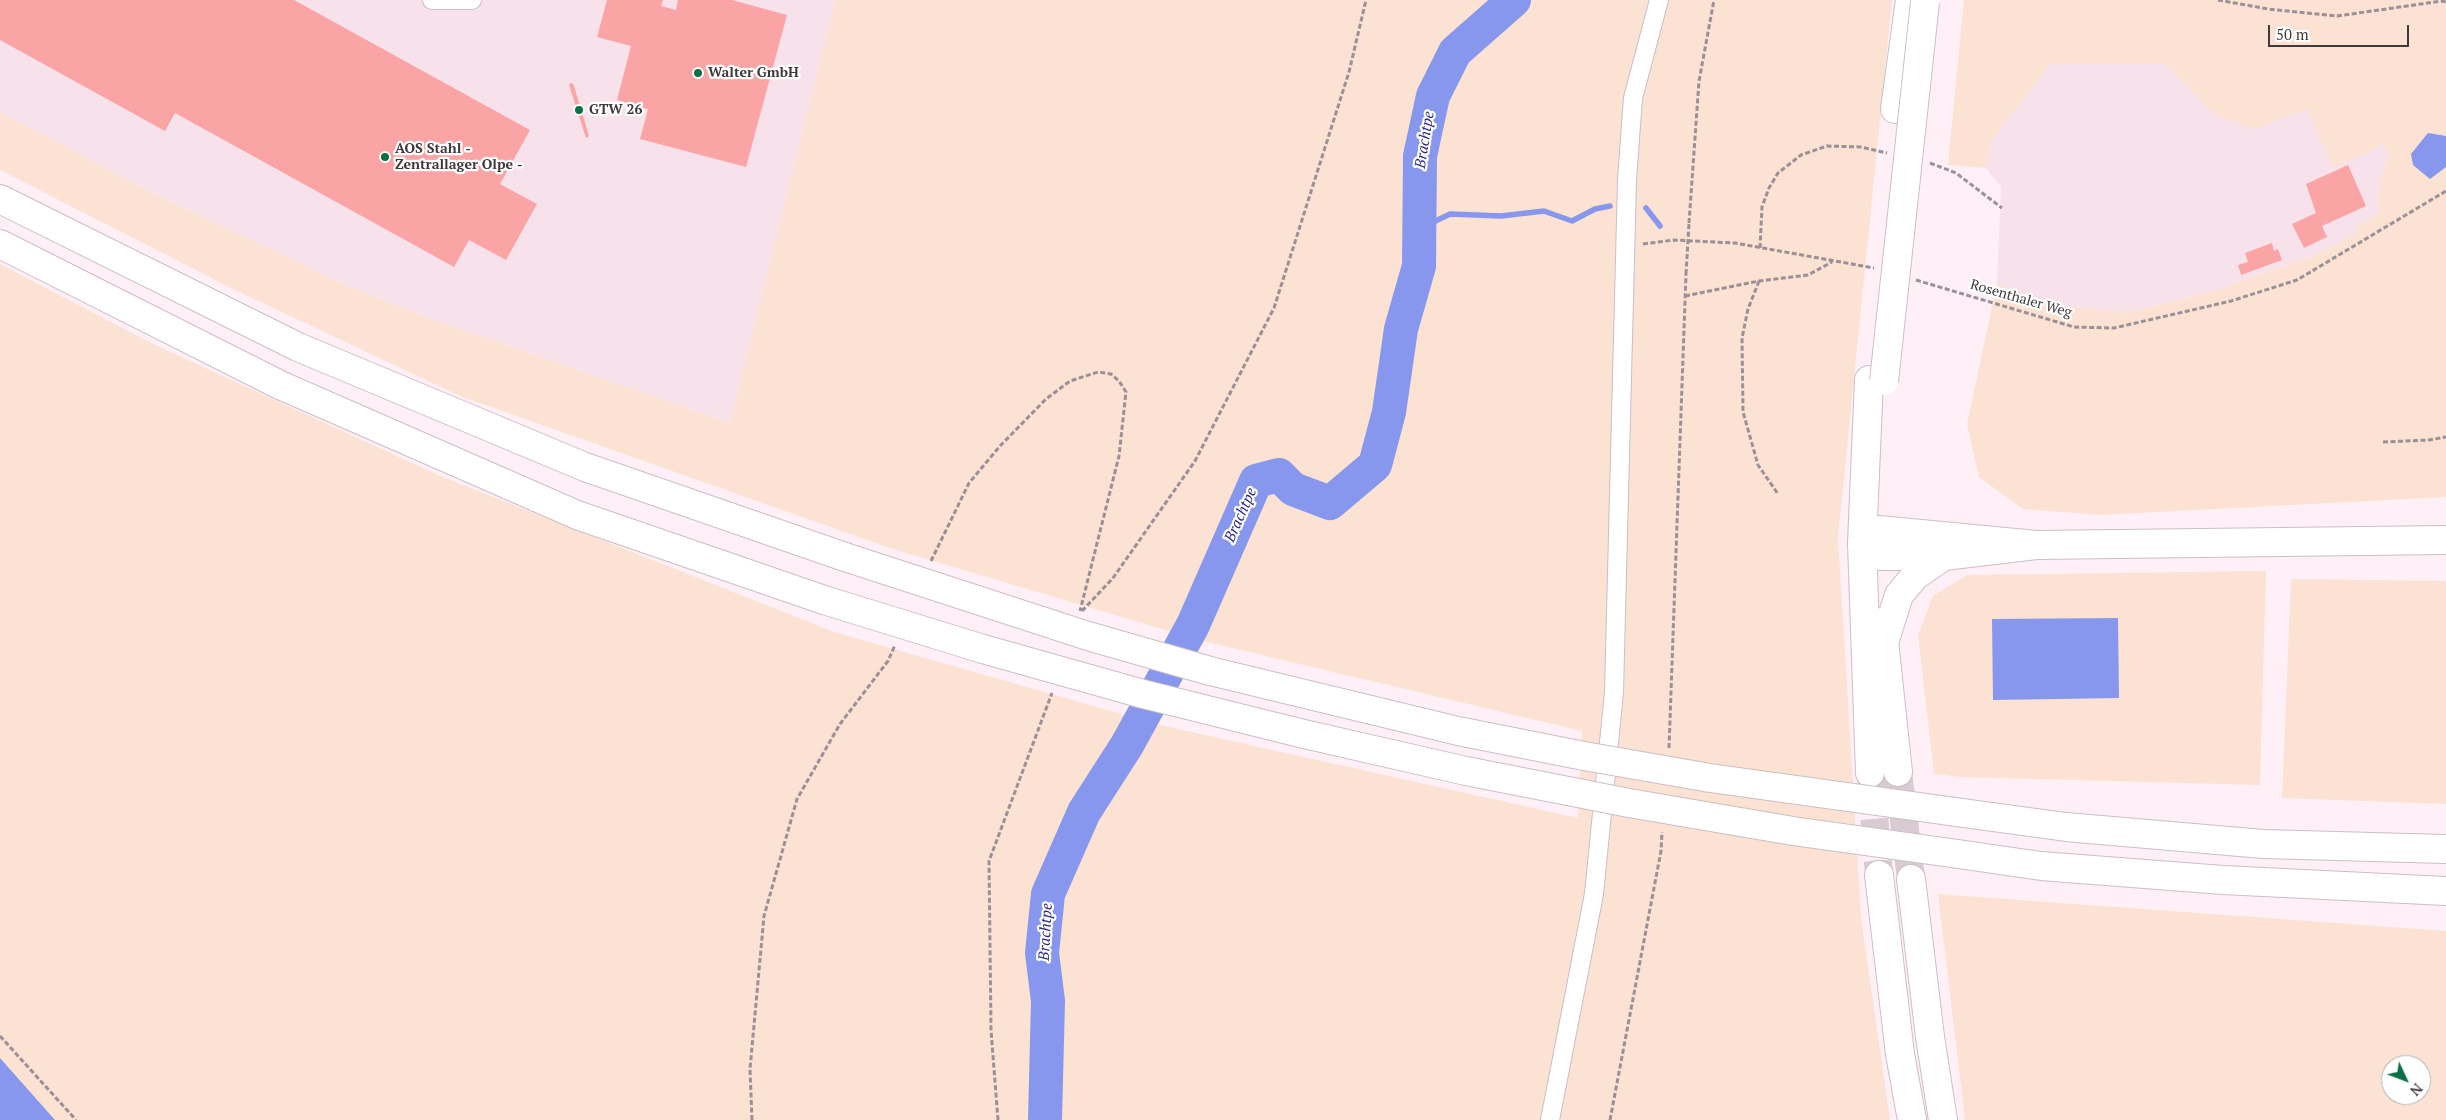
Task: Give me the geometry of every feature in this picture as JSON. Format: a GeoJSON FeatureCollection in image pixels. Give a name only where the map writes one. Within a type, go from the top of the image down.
{"type":"FeatureCollection","features":[{"type":"Feature","properties":{"kind":"main road"},"geometry":{"type":"LineString","coordinates":[[1870,773],[1876,380],[1920,1]]}},
{"type":"Feature","properties":{"kind":"main road"},"geometry":{"type":"LineString","coordinates":[[0,199],[298,347],[585,467],[966,598],[1125,647],[1334,702],[1458,731],[1710,778],[2066,827],[2263,844],[2446,849]]}},
{"type":"Feature","properties":{"kind":"main road"},"geometry":{"type":"LineString","coordinates":[[0,244],[280,384],[568,511],[824,600],[983,649],[1143,694],[1447,767],[1629,803],[1793,831],[2041,866],[2446,892]]}},
{"type":"Feature","properties":{"kind":"main road"},"geometry":{"type":"LineString","coordinates":[[1873,543],[2036,545],[2446,540]]}},
{"type":"Feature","properties":{"kind":"main road"},"geometry":{"type":"LineString","coordinates":[[1873,543],[1944,556],[2036,545]]}},
{"type":"Feature","properties":{"kind":"main road"},"geometry":{"type":"LineString","coordinates":[[1873,543],[1898,772]]}},
{"type":"Feature","properties":{"kind":"main road"},"geometry":{"type":"LineString","coordinates":[[1883,646],[1899,595],[1915,576],[1944,556]]}},
{"type":"Feature","properties":{"kind":"main road"},"geometry":{"type":"LineString","coordinates":[[1879,875],[1900,1054],[1912,1120]]}},
{"type":"Feature","properties":{"kind":"main road"},"geometry":{"type":"LineString","coordinates":[[1911,879],[1930,1037],[1943,1120]]}},
{"type":"Feature","properties":{"kind":"street"},"geometry":{"type":"LineString","coordinates":[[432,0],[472,0]]}},
{"type":"Feature","properties":{"kind":"street"},"geometry":{"type":"LineString","coordinates":[[1550,1120],[1594,894],[1614,692],[1625,246],[1633,98],[1659,0]]}},
{"type":"Feature","properties":{"kind":"path"},"geometry":{"type":"LineString","coordinates":[[930,564],[968,483],[1000,446],[1046,399],[1070,381],[1098,372],[1111,374],[1119,381],[1126,392],[1125,406],[1119,456],[1080,613],[1113,578],[1195,461],[1274,308],[1348,72],[1366,0]]}},
{"type":"Feature","properties":{"kind":"path"},"geometry":{"type":"LineString","coordinates":[[1668,756],[1689,223],[1699,81],[1714,0]]}},
{"type":"Feature","properties":{"kind":"path"},"geometry":{"type":"LineString","coordinates":[[2218,0],[2268,9],[2337,16],[2442,1],[2446,2]]}},
{"type":"Feature","properties":{"kind":"path"},"geometry":{"type":"LineString","coordinates":[[1760,248],[1762,207],[1769,188],[1778,173],[1801,154],[1826,146],[1861,147],[1890,153]]}},
{"type":"Feature","properties":{"kind":"path"},"geometry":{"type":"LineString","coordinates":[[1928,162],[1956,173],[2002,208]]}},
{"type":"Feature","properties":{"kind":"path","name":"Rosenthaler Weg"},"geometry":{"type":"LineString","coordinates":[[1906,278],[2074,327],[2114,328],[2231,301],[2296,280],[2446,191]]}},
{"type":"Feature","properties":{"kind":"path"},"geometry":{"type":"LineString","coordinates":[[1625,246],[1674,240],[1705,240],[1735,243],[1878,269]]}},
{"type":"Feature","properties":{"kind":"path"},"geometry":{"type":"LineString","coordinates":[[1685,296],[1759,281],[1808,275],[1833,261]]}},
{"type":"Feature","properties":{"kind":"path"},"geometry":{"type":"LineString","coordinates":[[1759,281],[1748,309],[1742,338],[1743,412],[1758,465],[1778,494]]}},
{"type":"Feature","properties":{"kind":"path"},"geometry":{"type":"LineString","coordinates":[[2383,442],[2429,440],[2446,437]]}},
{"type":"Feature","properties":{"kind":"path"},"geometry":{"type":"LineString","coordinates":[[752,1120],[750,1069],[764,916],[798,799],[840,724],[888,661],[896,643]]}},
{"type":"Feature","properties":{"kind":"path"},"geometry":{"type":"LineString","coordinates":[[998,1120],[991,1030],[990,860],[1054,688]]}},
{"type":"Feature","properties":{"kind":"path"},"geometry":{"type":"LineString","coordinates":[[1610,1120],[1661,851],[1663,822]]}},
{"type":"Feature","properties":{"kind":"path"},"geometry":{"type":"LineString","coordinates":[[0,1036],[76,1120]]}},
{"type":"Feature","properties":{"kind":"shaded area"},"geometry":{"type":"Polygon","coordinates":[[[0,0],[835,0],[730,423],[426,317],[338,282],[141,187],[0,112],[0,0]]]}},
{"type":"Feature","properties":{"kind":"shaded area"},"geometry":{"type":"Polygon","coordinates":[[[835,0],[1892,0],[1838,537],[1861,918],[1890,1120],[0,1120],[0,264],[151,343],[438,475],[834,632],[1160,725],[1578,818],[1582,731],[1199,640],[890,548],[460,396],[233,289],[0,170],[0,112],[141,187],[338,282],[426,317],[730,423],[835,0]]]}},
{"type":"Feature","properties":{"kind":"shaded area"},"geometry":{"type":"Polygon","coordinates":[[[1964,0],[2446,0],[2446,497],[2100,515],[2023,509],[1979,477],[1967,424],[1997,283],[2028,302],[2128,313],[2213,291],[2318,254],[2358,231],[2357,226],[2379,213],[2380,180],[2389,154],[2382,143],[2368,153],[2332,167],[2307,109],[2254,129],[2215,115],[2165,64],[2050,64],[1991,141],[1986,168],[1948,165],[1964,0]]]}},
{"type":"Feature","properties":{"kind":"shaded area"},"geometry":{"type":"Polygon","coordinates":[[[2050,64],[2165,64],[2215,115],[2307,109],[2368,153],[2382,143],[2389,154],[2380,180],[2379,213],[2357,226],[2358,231],[2318,254],[2213,291],[2128,313],[2028,302],[1997,283],[2001,187],[1986,168],[1991,141],[2050,64]]]}},
{"type":"Feature","properties":{"kind":"shaded area"},"geometry":{"type":"Polygon","coordinates":[[[2266,571],[2260,785],[1960,777],[1934,774],[1918,635],[1933,596],[1967,575],[2266,571]]]}},
{"type":"Feature","properties":{"kind":"shaded area"},"geometry":{"type":"Polygon","coordinates":[[[2291,579],[2446,581],[2446,804],[2282,798],[2291,579]]]}},
{"type":"Feature","properties":{"kind":"shaded area"},"geometry":{"type":"Polygon","coordinates":[[[1938,894],[2446,931],[2446,1120],[1965,1120],[1938,894]]]}},
{"type":"Feature","properties":{"kind":"water"},"geometry":{"type":"Polygon","coordinates":[[[2428,133],[2446,136],[2446,167],[2430,179],[2413,165],[2411,154],[2428,133]]]}},
{"type":"Feature","properties":{"kind":"water"},"geometry":{"type":"Polygon","coordinates":[[[2118,618],[2119,698],[1993,700],[1992,619],[2118,618]]]}},
{"type":"Feature","properties":{"kind":"water"},"geometry":{"type":"Polygon","coordinates":[[[0,1058],[55,1120],[0,1120],[0,1058]]]}},
{"type":"Feature","properties":{"kind":"building","name":"AOS Stahl - Zentrallager Olpe -"},"geometry":{"type":"Polygon","coordinates":[[[0,0],[294,0],[530,130],[500,184],[537,204],[506,260],[469,240],[454,267],[175,113],[165,131],[0,40],[0,0]]]}},
{"type":"Feature","properties":{"kind":"building","name":"Walter GmbH"},"geometry":{"type":"Polygon","coordinates":[[[607,0],[663,0],[661,6],[676,10],[678,0],[732,0],[787,15],[746,167],[640,139],[648,109],[617,100],[631,46],[597,37],[607,0]]]}},
{"type":"Feature","properties":{"kind":"building","name":"GTW 26"},"geometry":{"type":"Polygon","coordinates":[[[573,83],[589,136],[586,138],[569,84],[573,83]]]}},
{"type":"Feature","properties":{"kind":"building"},"geometry":{"type":"Polygon","coordinates":[[[2348,165],[2366,206],[2322,226],[2327,237],[2304,248],[2292,224],[2316,213],[2306,184],[2348,165]]]}},
{"type":"Feature","properties":{"kind":"building"},"geometry":{"type":"Polygon","coordinates":[[[2272,243],[2274,251],[2278,249],[2282,260],[2241,275],[2238,265],[2248,262],[2245,253],[2272,243]]]}},
{"type":"Feature","properties":{"kind":"waterway","name":"Brachtpe"},"geometry":{"type":"LineString","coordinates":[[1045,1120],[1048,1001],[1042,953],[1048,894],[1084,812],[1127,745],[1193,625],[1256,481],[1279,475],[1293,489],[1330,503],[1375,465],[1389,412],[1401,329],[1419,266],[1420,156],[1433,96],[1455,52],[1514,0]]}},
{"type":"Feature","properties":{"kind":"waterway"},"geometry":{"type":"LineString","coordinates":[[1419,229],[1450,214],[1501,216],[1544,211],[1572,221],[1595,209],[1610,206]]}},
{"type":"Feature","properties":{"kind":"waterway"},"geometry":{"type":"LineString","coordinates":[[1646,208],[1660,226]]}},
{"type":"Feature","properties":{"kind":"tunnel"},"geometry":{"type":"LineString","coordinates":[[1898,772],[1911,879]]}},
{"type":"Feature","properties":{"kind":"tunnel"},"geometry":{"type":"LineString","coordinates":[[1871,777],[1879,875]]}},
{"type":"Feature","properties":{"kind":"place","name":"Walter GmbH"},"geometry":{"type":"Point","coordinates":[698,73]}},
{"type":"Feature","properties":{"kind":"place","name":"GTW 26"},"geometry":{"type":"Point","coordinates":[579,110]}},
{"type":"Feature","properties":{"kind":"place","name":"AOS Stahl - Zentrallager Olpe -"},"geometry":{"type":"Point","coordinates":[385,157]}}]}
